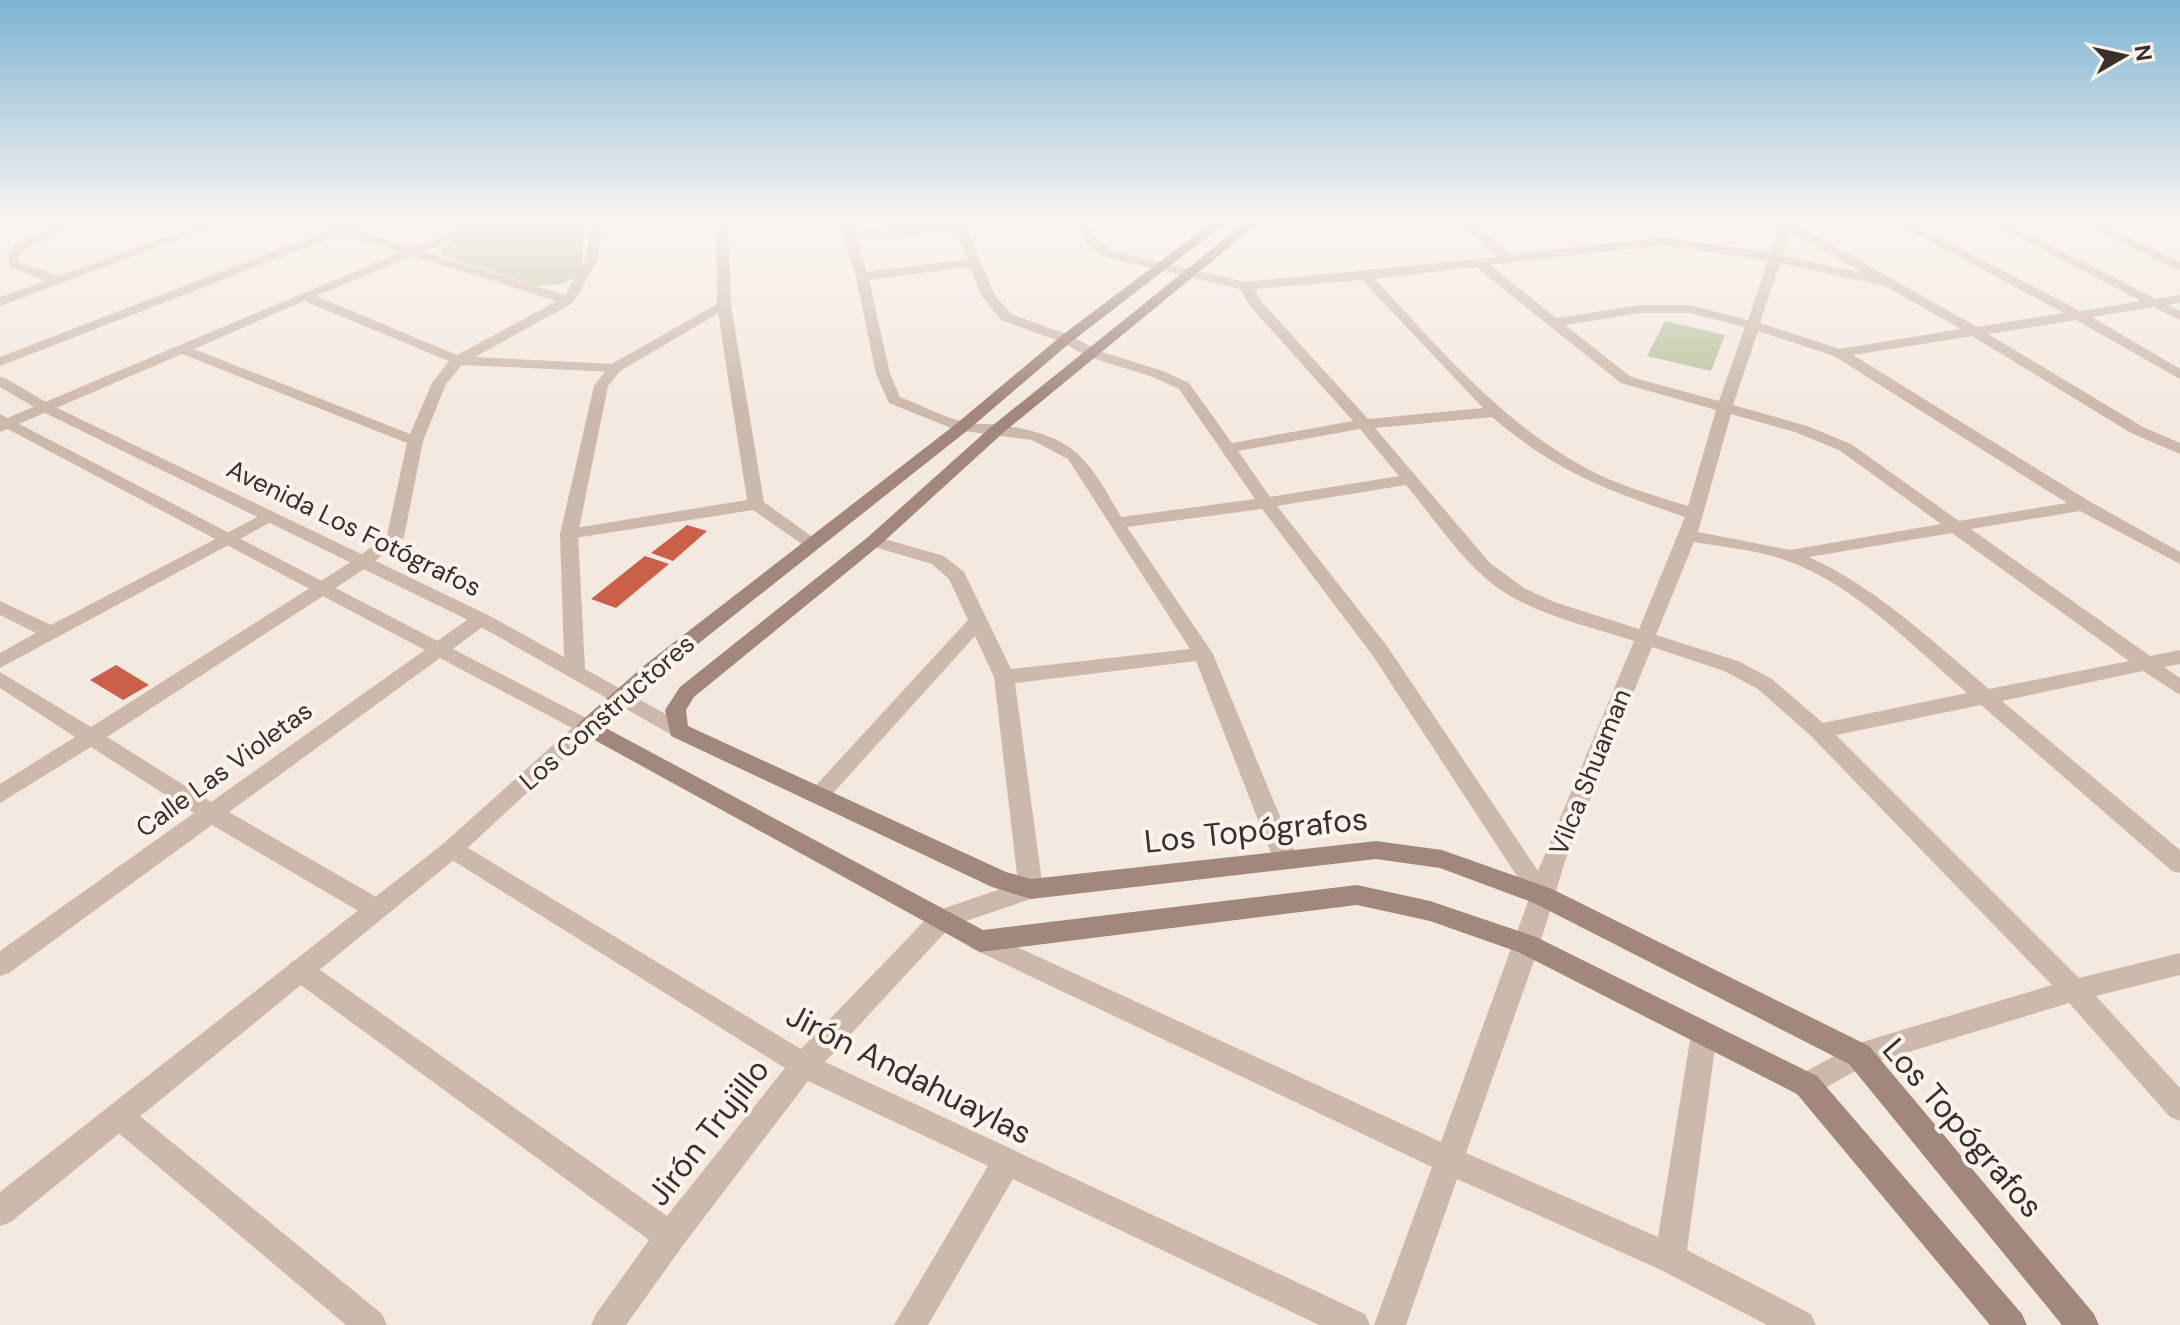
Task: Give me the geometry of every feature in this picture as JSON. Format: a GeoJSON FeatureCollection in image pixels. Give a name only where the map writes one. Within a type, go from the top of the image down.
{"type":"FeatureCollection","features":[{"type":"Feature","properties":{"kind":"main road","name":"Los Constructores"},"geometry":{"type":"LineString","coordinates":[[587,727],[1139,283]]}},
{"type":"Feature","properties":{"kind":"main road","name":"Los Constructores"},"geometry":{"type":"LineString","coordinates":[[679,731],[674,717],[676,701],[874,541],[998,429],[1178,283]]}},
{"type":"Feature","properties":{"kind":"main road"},"geometry":{"type":"LineString","coordinates":[[587,727],[980,941],[1357,895],[1430,911],[1527,944],[1807,1085],[2011,1325]]}},
{"type":"Feature","properties":{"kind":"main road","name":"Los Topógrafos"},"geometry":{"type":"LineString","coordinates":[[679,731],[1000,880],[1031,889],[1376,850],[1429,857],[1543,896],[1859,1055],[2083,1325]]}},
{"type":"Feature","properties":{"kind":"street"},"geometry":{"type":"LineString","coordinates":[[0,302],[49,283]]}},
{"type":"Feature","properties":{"kind":"street"},"geometry":{"type":"LineString","coordinates":[[0,362],[205,283]]}},
{"type":"Feature","properties":{"kind":"street"},"geometry":{"type":"LineString","coordinates":[[3,423],[46,408],[337,283]]}},
{"type":"Feature","properties":{"kind":"street"},"geometry":{"type":"LineString","coordinates":[[509,283],[568,300]]}},
{"type":"Feature","properties":{"kind":"street"},"geometry":{"type":"LineString","coordinates":[[0,795],[363,562],[395,537],[415,441],[439,383],[458,360],[568,300],[578,283]]}},
{"type":"Feature","properties":{"kind":"street"},"geometry":{"type":"LineString","coordinates":[[723,283],[724,306],[756,504]]}},
{"type":"Feature","properties":{"kind":"street"},"geometry":{"type":"LineString","coordinates":[[863,283],[883,374],[894,400],[962,427],[1037,436],[1074,456],[1203,654],[1285,858]]}},
{"type":"Feature","properties":{"kind":"street"},"geometry":{"type":"LineString","coordinates":[[984,283],[993,304],[1006,317],[1066,339],[1094,354],[1158,374],[1184,386],[1266,503],[1380,651],[1496,830],[1543,896]]}},
{"type":"Feature","properties":{"kind":"street"},"geometry":{"type":"LineString","coordinates":[[1232,283],[1245,286],[1283,283]]}},
{"type":"Feature","properties":{"kind":"street"},"geometry":{"type":"LineString","coordinates":[[1371,283],[1494,412],[1540,448],[1582,473],[1691,524],[1789,555],[1841,579],[1871,600],[2180,864]]}},
{"type":"Feature","properties":{"kind":"street"},"geometry":{"type":"LineString","coordinates":[[1505,283],[1626,380],[1724,410],[1801,429],[1845,447],[2180,688]]}},
{"type":"Feature","properties":{"kind":"street","name":"Vilca Shuaman"},"geometry":{"type":"LineString","coordinates":[[1390,1325],[1527,944],[1553,861],[1691,524],[1724,410],[1768,283]]}},
{"type":"Feature","properties":{"kind":"street"},"geometry":{"type":"LineString","coordinates":[[1888,283],[2137,430],[2180,449]]}},
{"type":"Feature","properties":{"kind":"street"},"geometry":{"type":"LineString","coordinates":[[2016,283],[2180,375]]}},
{"type":"Feature","properties":{"kind":"street"},"geometry":{"type":"LineString","coordinates":[[2115,283],[2180,316]]}},
{"type":"Feature","properties":{"kind":"street"},"geometry":{"type":"LineString","coordinates":[[1245,286],[1255,303],[1364,424],[1484,567],[1508,586],[1547,606],[1742,672],[1765,684],[1819,731],[2074,990],[2180,1108]]}},
{"type":"Feature","properties":{"kind":"street"},"geometry":{"type":"LineString","coordinates":[[304,296],[458,360],[615,368]]}},
{"type":"Feature","properties":{"kind":"street"},"geometry":{"type":"LineString","coordinates":[[1839,353],[2180,299]]}},
{"type":"Feature","properties":{"kind":"street"},"geometry":{"type":"LineString","coordinates":[[575,672],[569,534],[601,386],[615,368],[724,306]]}},
{"type":"Feature","properties":{"kind":"street"},"geometry":{"type":"LineString","coordinates":[[1555,322],[1666,307],[1690,309],[1754,325],[1839,353],[2083,505],[2179,559]]}},
{"type":"Feature","properties":{"kind":"street"},"geometry":{"type":"LineString","coordinates":[[182,349],[415,441]]}},
{"type":"Feature","properties":{"kind":"street","name":"Avenida Los Fotógrafos"},"geometry":{"type":"LineString","coordinates":[[0,381],[46,408],[481,619],[679,731]]}},
{"type":"Feature","properties":{"kind":"street"},"geometry":{"type":"LineString","coordinates":[[1229,448],[1364,424],[1494,412]]}},
{"type":"Feature","properties":{"kind":"street"},"geometry":{"type":"LineString","coordinates":[[3,423],[587,727]]}},
{"type":"Feature","properties":{"kind":"street"},"geometry":{"type":"LineString","coordinates":[[1116,523],[1411,479]]}},
{"type":"Feature","properties":{"kind":"street"},"geometry":{"type":"LineString","coordinates":[[569,534],[756,504],[812,543]]}},
{"type":"Feature","properties":{"kind":"street"},"geometry":{"type":"LineString","coordinates":[[1789,555],[2083,505]]}},
{"type":"Feature","properties":{"kind":"street"},"geometry":{"type":"LineString","coordinates":[[0,661],[269,516]]}},
{"type":"Feature","properties":{"kind":"street"},"geometry":{"type":"LineString","coordinates":[[874,541],[938,560],[957,576],[1004,677],[1031,889]]}},
{"type":"Feature","properties":{"kind":"street"},"geometry":{"type":"LineString","coordinates":[[0,607],[49,632]]}},
{"type":"Feature","properties":{"kind":"street","name":"Calle Las Violetas"},"geometry":{"type":"LineString","coordinates":[[0,965],[481,619]]}},
{"type":"Feature","properties":{"kind":"street"},"geometry":{"type":"LineString","coordinates":[[818,795],[978,621]]}},
{"type":"Feature","properties":{"kind":"street"},"geometry":{"type":"LineString","coordinates":[[1004,677],[1203,654]]}},
{"type":"Feature","properties":{"kind":"street"},"geometry":{"type":"LineString","coordinates":[[1819,731],[2180,657]]}},
{"type":"Feature","properties":{"kind":"street"},"geometry":{"type":"LineString","coordinates":[[0,679],[211,813],[376,909]]}},
{"type":"Feature","properties":{"kind":"street","name":"Los Constructores"},"geometry":{"type":"LineString","coordinates":[[0,1211],[452,849],[587,727]]}},
{"type":"Feature","properties":{"kind":"street","name":"Jirón Andahuaylas"},"geometry":{"type":"LineString","coordinates":[[452,849],[804,1065],[1354,1325]]}},
{"type":"Feature","properties":{"kind":"street","name":"Jirón Trujillo"},"geometry":{"type":"LineString","coordinates":[[607,1325],[670,1237],[804,1065],[942,919],[1031,889]]}},
{"type":"Feature","properties":{"kind":"street"},"geometry":{"type":"LineString","coordinates":[[980,941],[1448,1160],[1670,1258],[1800,1325]]}},
{"type":"Feature","properties":{"kind":"street"},"geometry":{"type":"LineString","coordinates":[[1807,1085],[1859,1055],[2074,990],[2180,964]]}},
{"type":"Feature","properties":{"kind":"street"},"geometry":{"type":"LineString","coordinates":[[300,970],[670,1237]]}},
{"type":"Feature","properties":{"kind":"street"},"geometry":{"type":"LineString","coordinates":[[1670,1258],[1704,1034]]}},
{"type":"Feature","properties":{"kind":"street"},"geometry":{"type":"LineString","coordinates":[[119,1116],[371,1325]]}},
{"type":"Feature","properties":{"kind":"street"},"geometry":{"type":"LineString","coordinates":[[910,1325],[1006,1163]]}},
{"type":"Feature","properties":{"kind":"green space"},"geometry":{"type":"Polygon","coordinates":[[[527,283],[563,283],[560,284],[537,286],[527,283]]]}},
{"type":"Feature","properties":{"kind":"green space"},"geometry":{"type":"Polygon","coordinates":[[[1665,321],[1725,335],[1711,371],[1647,356],[1665,321]]]}},
{"type":"Feature","properties":{"kind":"building"},"geometry":{"type":"Polygon","coordinates":[[[687,525],[707,531],[673,561],[651,553],[687,525]]]}},
{"type":"Feature","properties":{"kind":"building"},"geometry":{"type":"Polygon","coordinates":[[[645,556],[669,564],[616,608],[591,599],[645,556]]]}},
{"type":"Feature","properties":{"kind":"building"},"geometry":{"type":"Polygon","coordinates":[[[116,665],[149,685],[123,700],[90,680],[116,665]]]}}]}
